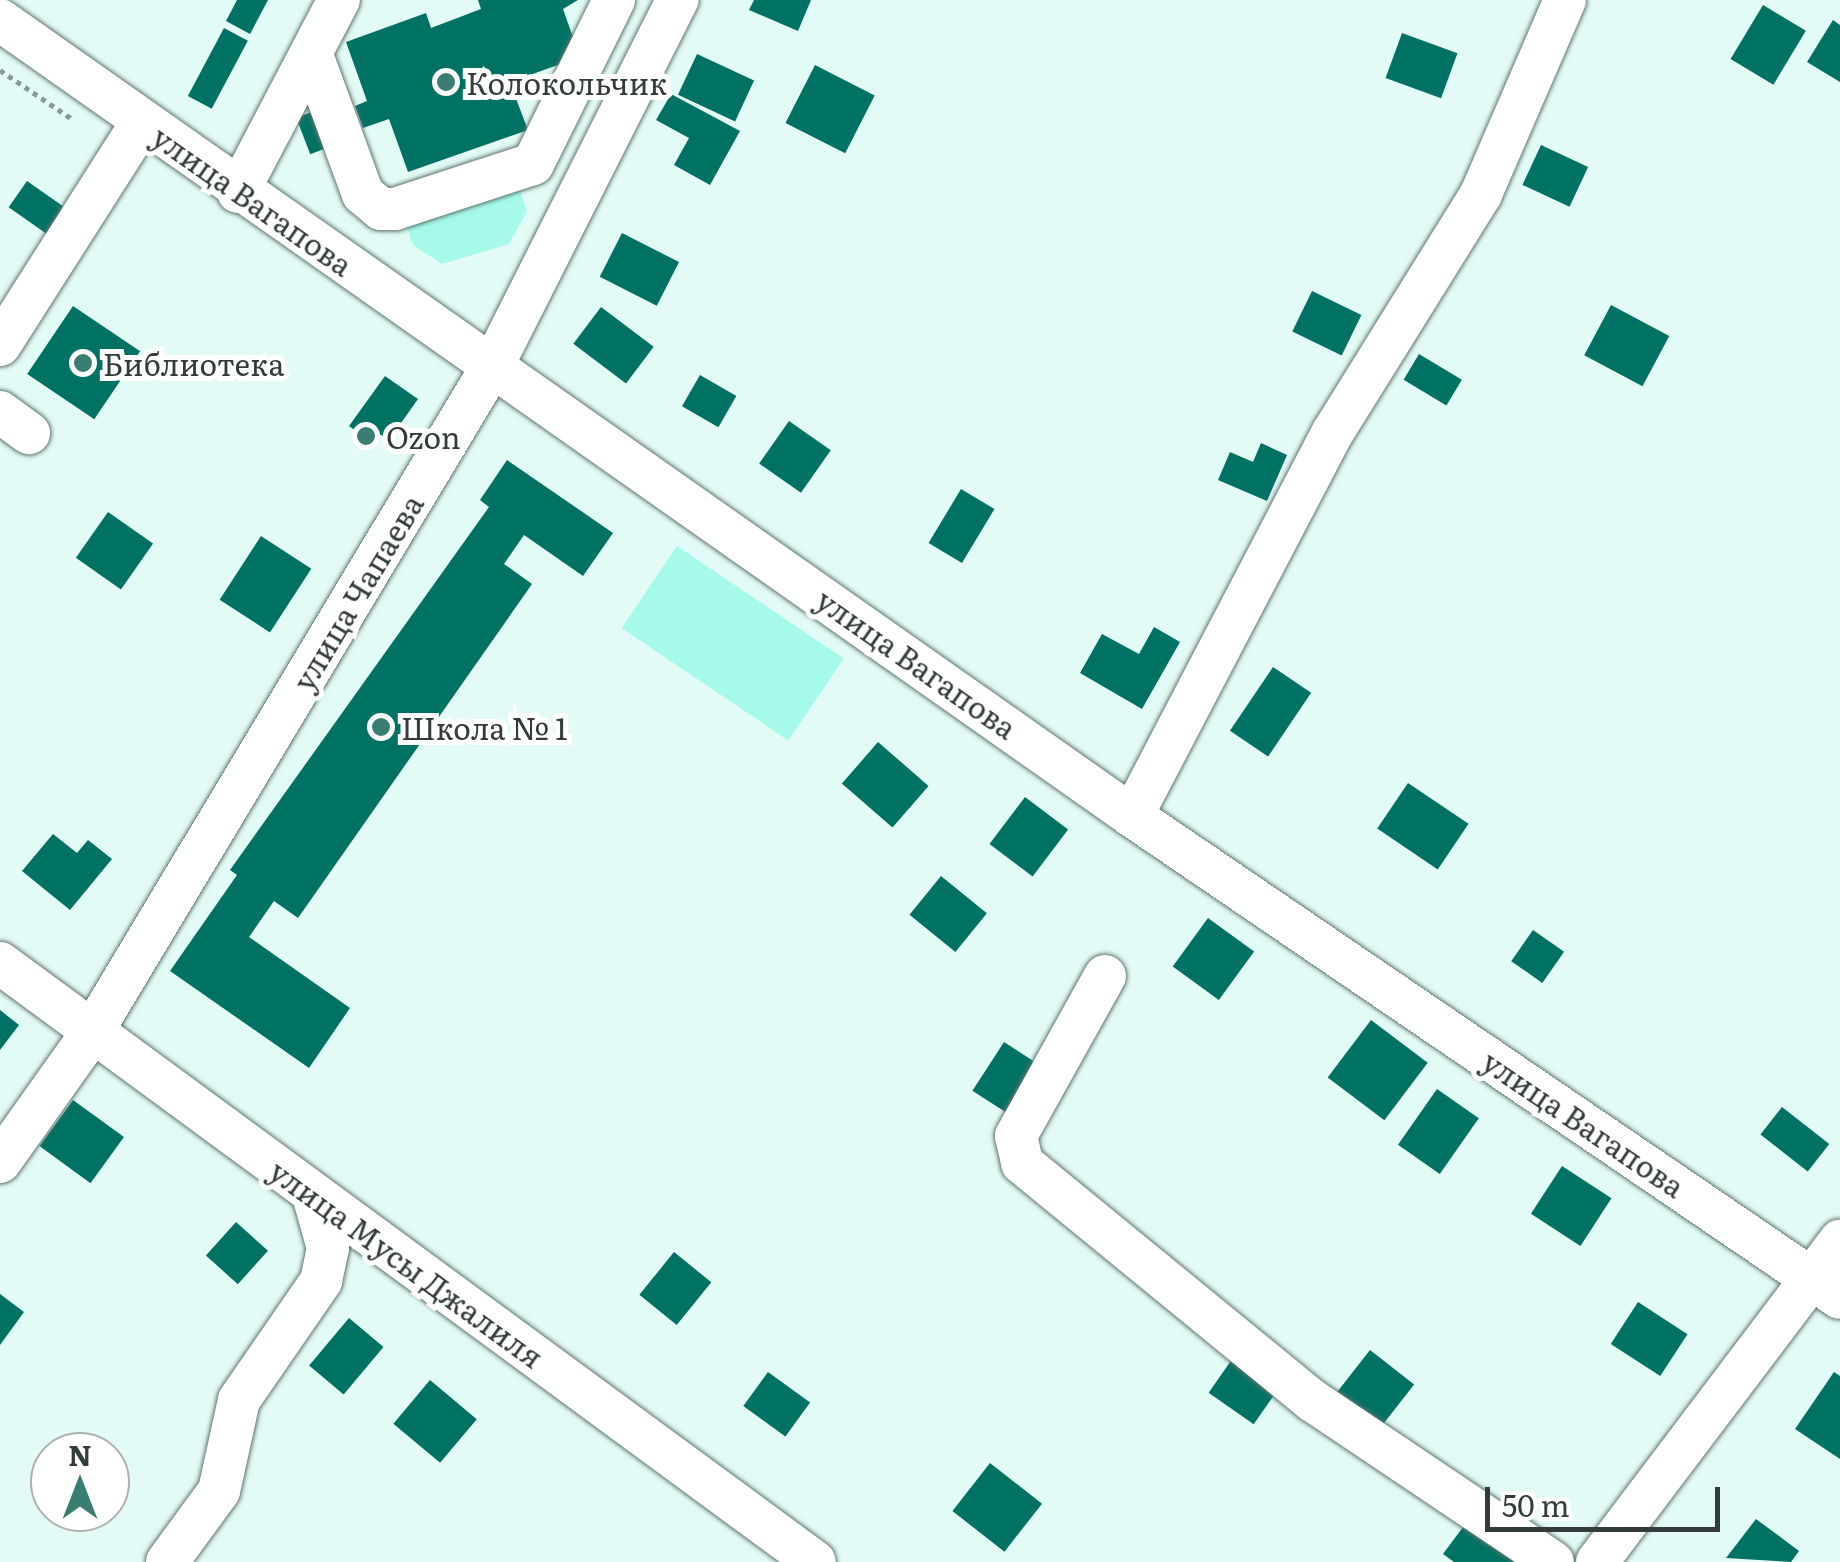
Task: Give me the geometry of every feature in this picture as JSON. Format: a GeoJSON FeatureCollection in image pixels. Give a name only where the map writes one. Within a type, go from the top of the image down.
{"type":"FeatureCollection","features":[{"type":"Feature","properties":{"kind":"street"},"geometry":{"type":"LineString","coordinates":[[238,192],[339,0]]}},
{"type":"Feature","properties":{"kind":"street"},"geometry":{"type":"LineString","coordinates":[[312,55],[363,194],[381,209],[408,206],[533,164],[614,0]]}},
{"type":"Feature","properties":{"kind":"street","name":"улица Чапаева"},"geometry":{"type":"LineString","coordinates":[[0,1162],[92,1034],[494,364],[677,0]]}},
{"type":"Feature","properties":{"kind":"street"},"geometry":{"type":"LineString","coordinates":[[1132,816],[1333,432],[1481,194],[1566,0]]}},
{"type":"Feature","properties":{"kind":"street","name":"улица Вагапова"},"geometry":{"type":"LineString","coordinates":[[0,20],[238,192],[494,364],[1132,816],[1826,1288]]}},
{"type":"Feature","properties":{"kind":"street"},"geometry":{"type":"LineString","coordinates":[[579,77],[629,100]]}},
{"type":"Feature","properties":{"kind":"street"},"geometry":{"type":"LineString","coordinates":[[0,345],[142,122]]}},
{"type":"Feature","properties":{"kind":"street","name":"улица Мусы Джалиля"},"geometry":{"type":"LineString","coordinates":[[0,963],[815,1562]]}},
{"type":"Feature","properties":{"kind":"street"},"geometry":{"type":"LineString","coordinates":[[1106,976],[1016,1136],[1022,1163],[1313,1401],[1553,1562]]}},
{"type":"Feature","properties":{"kind":"street"},"geometry":{"type":"LineString","coordinates":[[167,1562],[220,1491],[239,1400],[321,1281],[328,1248],[313,1195]]}},
{"type":"Feature","properties":{"kind":"street"},"geometry":{"type":"LineString","coordinates":[[1597,1562],[1826,1288],[1840,1241]]}},
{"type":"Feature","properties":{"kind":"green space"},"geometry":{"type":"Polygon","coordinates":[[[519,187],[527,211],[509,244],[442,264],[413,245],[406,225],[519,187]]]}},
{"type":"Feature","properties":{"kind":"green space"},"geometry":{"type":"Polygon","coordinates":[[[677,546],[844,658],[788,740],[622,628],[677,546]]]}},
{"type":"Feature","properties":{"kind":"building"},"geometry":{"type":"Polygon","coordinates":[[[237,0],[268,0],[250,34],[226,21],[237,0]]]}},
{"type":"Feature","properties":{"kind":"building","name":"Колокольчик"},"geometry":{"type":"Polygon","coordinates":[[[478,0],[578,0],[563,9],[580,57],[530,75],[535,89],[515,96],[528,130],[408,172],[389,119],[363,128],[355,106],[367,101],[346,42],[426,13],[431,28],[481,9],[478,0]]]}},
{"type":"Feature","properties":{"kind":"building"},"geometry":{"type":"Polygon","coordinates":[[[754,0],[811,0],[798,31],[749,10],[754,0]]]}},
{"type":"Feature","properties":{"kind":"building"},"geometry":{"type":"Polygon","coordinates":[[[1763,5],[1806,31],[1773,85],[1731,59],[1763,5]]]}},
{"type":"Feature","properties":{"kind":"building"},"geometry":{"type":"Polygon","coordinates":[[[1833,20],[1840,25],[1840,82],[1807,62],[1833,20]]]}},
{"type":"Feature","properties":{"kind":"building"},"geometry":{"type":"Polygon","coordinates":[[[224,28],[248,41],[212,109],[188,96],[224,28]]]}},
{"type":"Feature","properties":{"kind":"building"},"geometry":{"type":"Polygon","coordinates":[[[1402,33],[1457,53],[1441,98],[1386,78],[1402,33]]]}},
{"type":"Feature","properties":{"kind":"building"},"geometry":{"type":"Polygon","coordinates":[[[697,54],[754,81],[735,121],[678,95],[697,54]]]}},
{"type":"Feature","properties":{"kind":"building"},"geometry":{"type":"Polygon","coordinates":[[[815,65],[875,95],[845,153],[785,123],[815,65]]]}},
{"type":"Feature","properties":{"kind":"building"},"geometry":{"type":"Polygon","coordinates":[[[671,94],[740,131],[710,185],[674,165],[689,138],[656,120],[671,94]]]}},
{"type":"Feature","properties":{"kind":"building"},"geometry":{"type":"Polygon","coordinates":[[[314,111],[328,147],[310,154],[296,118],[314,111]]]}},
{"type":"Feature","properties":{"kind":"building"},"geometry":{"type":"Polygon","coordinates":[[[1541,145],[1588,167],[1570,207],[1522,185],[1541,145]]]}},
{"type":"Feature","properties":{"kind":"building"},"geometry":{"type":"Polygon","coordinates":[[[27,181],[71,212],[53,238],[9,207],[27,181]]]}},
{"type":"Feature","properties":{"kind":"building"},"geometry":{"type":"Polygon","coordinates":[[[622,233],[679,262],[657,306],[600,277],[622,233]]]}},
{"type":"Feature","properties":{"kind":"building"},"geometry":{"type":"Polygon","coordinates":[[[1312,291],[1361,315],[1342,356],[1292,331],[1312,291]]]}},
{"type":"Feature","properties":{"kind":"building"},"geometry":{"type":"Polygon","coordinates":[[[1611,305],[1669,336],[1643,386],[1584,355],[1611,305]]]}},
{"type":"Feature","properties":{"kind":"building","name":"Библиотека"},"geometry":{"type":"Polygon","coordinates":[[[73,306],[140,351],[94,419],[27,374],[73,306]]]}},
{"type":"Feature","properties":{"kind":"building"},"geometry":{"type":"Polygon","coordinates":[[[601,307],[654,347],[626,383],[573,344],[601,307]]]}},
{"type":"Feature","properties":{"kind":"building"},"geometry":{"type":"Polygon","coordinates":[[[1419,354],[1462,380],[1446,405],[1404,380],[1419,354]]]}},
{"type":"Feature","properties":{"kind":"building"},"geometry":{"type":"Polygon","coordinates":[[[700,375],[736,396],[718,427],[682,406],[700,375]]]}},
{"type":"Feature","properties":{"kind":"building"},"geometry":{"type":"Polygon","coordinates":[[[385,376],[418,399],[389,440],[375,431],[368,440],[349,426],[385,376]]]}},
{"type":"Feature","properties":{"kind":"building"},"geometry":{"type":"Polygon","coordinates":[[[789,421],[831,450],[801,493],[759,464],[789,421]]]}},
{"type":"Feature","properties":{"kind":"building"},"geometry":{"type":"Polygon","coordinates":[[[1261,443],[1287,455],[1267,501],[1218,480],[1230,452],[1253,462],[1261,443]]]}},
{"type":"Feature","properties":{"kind":"building","name":"Школа № 1"},"geometry":{"type":"Polygon","coordinates":[[[507,460],[613,533],[583,576],[524,535],[504,564],[532,584],[298,918],[274,901],[249,937],[350,1008],[309,1068],[170,971],[237,875],[230,870],[489,507],[480,500],[507,460]]]}},
{"type":"Feature","properties":{"kind":"building"},"geometry":{"type":"Polygon","coordinates":[[[961,489],[994,509],[962,563],[929,543],[961,489]]]}},
{"type":"Feature","properties":{"kind":"building"},"geometry":{"type":"Polygon","coordinates":[[[108,512],[153,544],[121,589],[76,558],[108,512]]]}},
{"type":"Feature","properties":{"kind":"building"},"geometry":{"type":"Polygon","coordinates":[[[261,536],[311,569],[270,632],[220,600],[261,536]]]}},
{"type":"Feature","properties":{"kind":"building"},"geometry":{"type":"Polygon","coordinates":[[[1154,627],[1180,642],[1142,709],[1080,673],[1102,634],[1139,654],[1154,627]]]}},
{"type":"Feature","properties":{"kind":"building"},"geometry":{"type":"Polygon","coordinates":[[[1273,667],[1311,693],[1268,757],[1230,731],[1273,667]]]}},
{"type":"Feature","properties":{"kind":"building"},"geometry":{"type":"Polygon","coordinates":[[[878,742],[929,786],[892,827],[842,784],[878,742]]]}},
{"type":"Feature","properties":{"kind":"building"},"geometry":{"type":"Polygon","coordinates":[[[1408,783],[1469,824],[1438,869],[1377,829],[1408,783]]]}},
{"type":"Feature","properties":{"kind":"building"},"geometry":{"type":"Polygon","coordinates":[[[1025,797],[1068,829],[1033,877],[989,844],[1025,797]]]}},
{"type":"Feature","properties":{"kind":"building"},"geometry":{"type":"Polygon","coordinates":[[[53,834],[77,853],[88,840],[112,859],[70,910],[22,871],[53,834]]]}},
{"type":"Feature","properties":{"kind":"building"},"geometry":{"type":"Polygon","coordinates":[[[941,876],[987,913],[955,952],[910,915],[941,876]]]}},
{"type":"Feature","properties":{"kind":"building"},"geometry":{"type":"Polygon","coordinates":[[[1208,918],[1254,952],[1219,1000],[1173,967],[1208,918]]]}},
{"type":"Feature","properties":{"kind":"building"},"geometry":{"type":"Polygon","coordinates":[[[1533,930],[1564,952],[1542,983],[1511,961],[1533,930]]]}},
{"type":"Feature","properties":{"kind":"building"},"geometry":{"type":"Polygon","coordinates":[[[0,1010],[19,1025],[0,1050],[0,1010]]]}},
{"type":"Feature","properties":{"kind":"building"},"geometry":{"type":"Polygon","coordinates":[[[1371,1020],[1428,1063],[1384,1120],[1328,1078],[1371,1020]]]}},
{"type":"Feature","properties":{"kind":"building"},"geometry":{"type":"Polygon","coordinates":[[[1004,1042],[1041,1066],[1009,1115],[972,1091],[1004,1042]]]}},
{"type":"Feature","properties":{"kind":"building"},"geometry":{"type":"Polygon","coordinates":[[[1437,1089],[1479,1118],[1440,1174],[1398,1145],[1437,1089]]]}},
{"type":"Feature","properties":{"kind":"building"},"geometry":{"type":"Polygon","coordinates":[[[73,1100],[124,1137],[90,1183],[39,1146],[73,1100]]]}},
{"type":"Feature","properties":{"kind":"building"},"geometry":{"type":"Polygon","coordinates":[[[1782,1107],[1829,1144],[1808,1172],[1760,1135],[1782,1107]]]}},
{"type":"Feature","properties":{"kind":"building"},"geometry":{"type":"Polygon","coordinates":[[[1562,1166],[1611,1198],[1580,1246],[1531,1214],[1562,1166]]]}},
{"type":"Feature","properties":{"kind":"building"},"geometry":{"type":"Polygon","coordinates":[[[236,1222],[268,1251],[238,1284],[206,1255],[236,1222]]]}},
{"type":"Feature","properties":{"kind":"building"},"geometry":{"type":"Polygon","coordinates":[[[674,1252],[711,1282],[677,1325],[639,1295],[674,1252]]]}},
{"type":"Feature","properties":{"kind":"building"},"geometry":{"type":"Polygon","coordinates":[[[0,1294],[24,1312],[0,1345],[0,1294]]]}},
{"type":"Feature","properties":{"kind":"building"},"geometry":{"type":"Polygon","coordinates":[[[1638,1302],[1687,1334],[1660,1376],[1611,1344],[1638,1302]]]}},
{"type":"Feature","properties":{"kind":"building"},"geometry":{"type":"Polygon","coordinates":[[[349,1318],[383,1347],[344,1394],[309,1365],[349,1318]]]}},
{"type":"Feature","properties":{"kind":"building"},"geometry":{"type":"Polygon","coordinates":[[[1370,1350],[1414,1384],[1381,1426],[1337,1392],[1370,1350]]]}},
{"type":"Feature","properties":{"kind":"building"},"geometry":{"type":"Polygon","coordinates":[[[1235,1355],[1280,1387],[1254,1424],[1209,1393],[1235,1355]]]}},
{"type":"Feature","properties":{"kind":"building"},"geometry":{"type":"Polygon","coordinates":[[[768,1372],[810,1403],[785,1437],[743,1406],[768,1372]]]}},
{"type":"Feature","properties":{"kind":"building"},"geometry":{"type":"Polygon","coordinates":[[[1834,1372],[1840,1376],[1840,1459],[1795,1429],[1834,1372]]]}},
{"type":"Feature","properties":{"kind":"building"},"geometry":{"type":"Polygon","coordinates":[[[430,1380],[477,1419],[440,1463],[393,1424],[430,1380]]]}},
{"type":"Feature","properties":{"kind":"building"},"geometry":{"type":"Polygon","coordinates":[[[990,1463],[1042,1504],[1004,1552],[952,1511],[990,1463]]]}},
{"type":"Feature","properties":{"kind":"building"},"geometry":{"type":"Polygon","coordinates":[[[1469,1519],[1518,1555],[1513,1562],[1454,1562],[1443,1554],[1469,1519]]]}},
{"type":"Feature","properties":{"kind":"building"},"geometry":{"type":"Polygon","coordinates":[[[1756,1519],[1799,1551],[1791,1562],[1726,1558],[1756,1519]]]}},
{"type":"Feature","properties":{"kind":"place","name":"Колокольчик"},"geometry":{"type":"Point","coordinates":[446,82]}},
{"type":"Feature","properties":{"kind":"place","name":"Библиотека"},"geometry":{"type":"Point","coordinates":[83,363]}},
{"type":"Feature","properties":{"kind":"place","name":"Ozon"},"geometry":{"type":"Point","coordinates":[366,436]}},
{"type":"Feature","properties":{"kind":"place","name":"Школа № 1"},"geometry":{"type":"Point","coordinates":[381,727]}}]}
